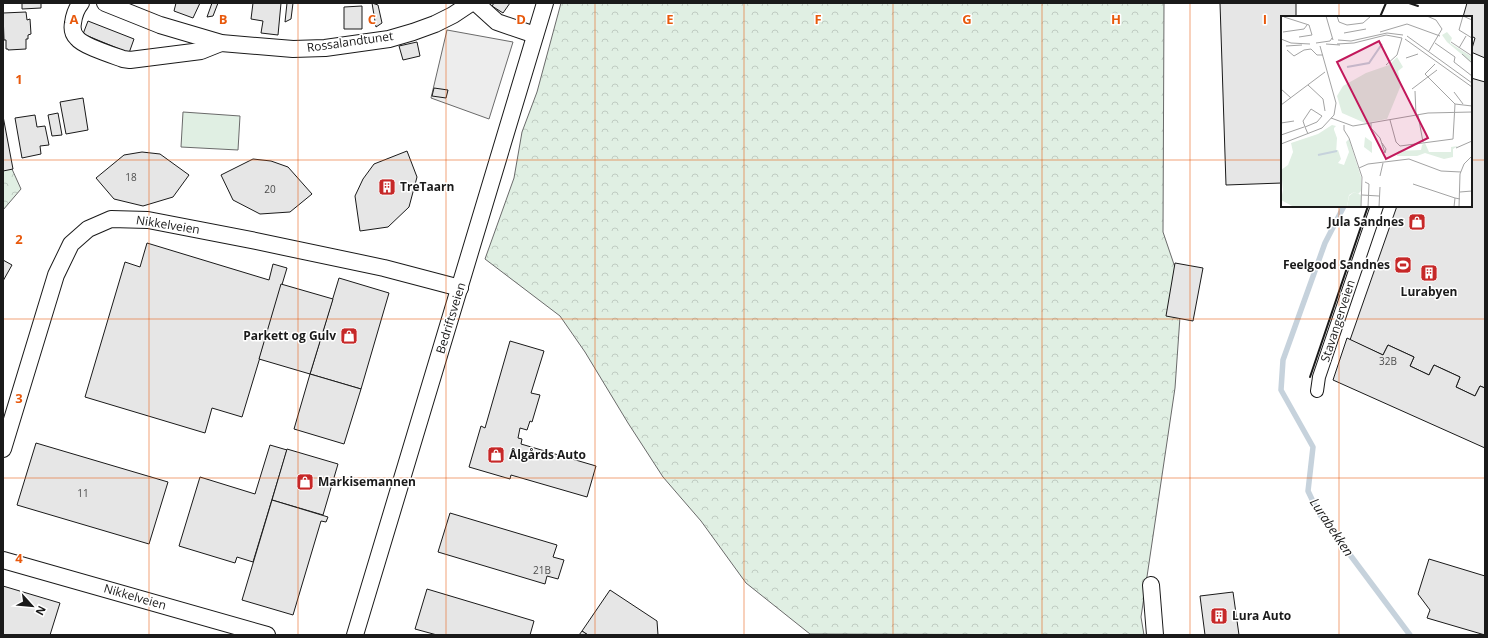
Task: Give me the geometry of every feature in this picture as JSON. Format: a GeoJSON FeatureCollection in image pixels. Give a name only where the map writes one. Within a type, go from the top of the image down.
{"type":"FeatureCollection","features":[{"type":"Feature","properties":{"kind":"street","name":"Rossalandtunet"},"geometry":{"type":"LineString","coordinates":[[81,3],[76,8],[74,18],[74,33],[76,38],[83,43],[123,60],[201,51],[221,43]]}},
{"type":"Feature","properties":{"kind":"street","name":"Rossalandtunet"},"geometry":{"type":"LineString","coordinates":[[104,3],[160,24],[221,43],[293,49],[324,48],[389,39],[435,24],[453,15],[471,3]]}},
{"type":"Feature","properties":{"kind":"street"},"geometry":{"type":"LineString","coordinates":[[476,3],[497,22],[535,35]]}},
{"type":"Feature","properties":{"kind":"street","name":"Bedriftsveien"},"geometry":{"type":"LineString","coordinates":[[357,634],[545,3]]}},
{"type":"Feature","properties":{"kind":"street","name":"Stavangerveien"},"geometry":{"type":"LineString","coordinates":[[1317,391],[1322,370],[1376,207]]}},
{"type":"Feature","properties":{"kind":"street","name":"Nikkelveien"},"geometry":{"type":"LineString","coordinates":[[3,449],[56,275],[65,254],[71,244],[88,229],[111,218],[148,220],[256,241],[376,267],[460,288]]}},
{"type":"Feature","properties":{"kind":"street","name":"Nikkelveien"},"geometry":{"type":"LineString","coordinates":[[3,560],[267,635]]}},
{"type":"Feature","properties":{"kind":"street"},"geometry":{"type":"LineString","coordinates":[[1151,585],[1155,635]]}},
{"type":"Feature","properties":{"kind":"green space"},"geometry":{"type":"Polygon","coordinates":[[[561,3],[1164,3],[1163,232],[1182,288],[1175,388],[1141,617],[1144,635],[810,634],[746,583],[701,521],[663,477],[585,352],[560,316],[485,259],[514,178],[522,132],[537,92],[561,3]]]}},
{"type":"Feature","properties":{"kind":"green space"},"geometry":{"type":"Polygon","coordinates":[[[183,112],[240,116],[238,150],[181,147],[183,112]]]}},
{"type":"Feature","properties":{"kind":"green space"},"geometry":{"type":"Polygon","coordinates":[[[3,157],[7,158],[21,189],[3,210],[3,157]]]}},
{"type":"Feature","properties":{"kind":"shaded area"},"geometry":{"type":"Polygon","coordinates":[[[447,30],[513,42],[489,119],[431,98],[447,30]]]}},
{"type":"Feature","properties":{"kind":"building"},"geometry":{"type":"Polygon","coordinates":[[[22,3],[41,3],[41,8],[22,9],[22,3]]]}},
{"type":"Feature","properties":{"kind":"building"},"geometry":{"type":"Polygon","coordinates":[[[176,3],[200,3],[193,18],[174,11],[176,3]]]}},
{"type":"Feature","properties":{"kind":"building"},"geometry":{"type":"Polygon","coordinates":[[[212,3],[218,3],[213,16],[207,17],[212,3]]]}},
{"type":"Feature","properties":{"kind":"building"},"geometry":{"type":"Polygon","coordinates":[[[253,3],[281,3],[278,35],[261,33],[263,21],[251,19],[253,3]]]}},
{"type":"Feature","properties":{"kind":"building"},"geometry":{"type":"Polygon","coordinates":[[[287,3],[293,3],[291,19],[285,22],[287,3]]]}},
{"type":"Feature","properties":{"kind":"building"},"geometry":{"type":"Polygon","coordinates":[[[372,3],[378,5],[382,23],[376,27],[372,3]]]}},
{"type":"Feature","properties":{"kind":"building"},"geometry":{"type":"Polygon","coordinates":[[[494,3],[510,3],[503,13],[492,6],[494,3]]]}},
{"type":"Feature","properties":{"kind":"building"},"geometry":{"type":"Polygon","coordinates":[[[1220,3],[1296,3],[1296,16],[1281,16],[1281,183],[1226,185],[1220,3]]]}},
{"type":"Feature","properties":{"kind":"building"},"geometry":{"type":"Polygon","coordinates":[[[1467,3],[1485,3],[1485,58],[1472,52],[1475,38],[1472,36],[1472,16],[1463,16],[1467,3]]]}},
{"type":"Feature","properties":{"kind":"building"},"geometry":{"type":"Polygon","coordinates":[[[362,6],[362,29],[344,29],[344,7],[362,6]]]}},
{"type":"Feature","properties":{"kind":"building"},"geometry":{"type":"Polygon","coordinates":[[[26,12],[27,20],[30,19],[31,34],[28,35],[28,39],[26,39],[26,49],[6,49],[6,40],[4,40],[3,13],[26,12]]]}},
{"type":"Feature","properties":{"kind":"building"},"geometry":{"type":"Polygon","coordinates":[[[88,21],[134,39],[129,53],[83,34],[88,21]]]}},
{"type":"Feature","properties":{"kind":"building"},"geometry":{"type":"Polygon","coordinates":[[[417,42],[420,56],[403,60],[399,46],[417,42]]]}},
{"type":"Feature","properties":{"kind":"building","name":"Lurabyen"},"geometry":{"type":"Polygon","coordinates":[[[1472,78],[1485,82],[1485,388],[1480,386],[1475,396],[1456,387],[1460,377],[1434,365],[1429,375],[1410,366],[1414,357],[1388,345],[1383,355],[1350,340],[1397,207],[1472,207],[1472,78]]]}},
{"type":"Feature","properties":{"kind":"building"},"geometry":{"type":"Polygon","coordinates":[[[434,88],[448,90],[446,98],[432,96],[434,88]]]}},
{"type":"Feature","properties":{"kind":"building"},"geometry":{"type":"Polygon","coordinates":[[[83,98],[88,130],[66,134],[60,102],[83,98]]]}},
{"type":"Feature","properties":{"kind":"building"},"geometry":{"type":"Polygon","coordinates":[[[58,113],[62,135],[52,136],[48,115],[58,113]]]}},
{"type":"Feature","properties":{"kind":"building"},"geometry":{"type":"Polygon","coordinates":[[[35,115],[37,127],[45,126],[49,145],[40,146],[41,154],[22,158],[15,118],[35,115]]]}},
{"type":"Feature","properties":{"kind":"building"},"geometry":{"type":"Polygon","coordinates":[[[3,116],[13,169],[3,171],[3,116]]]}},
{"type":"Feature","properties":{"kind":"building","name":"TreTaarn"},"geometry":{"type":"Polygon","coordinates":[[[407,151],[417,177],[409,207],[388,227],[360,231],[355,196],[363,179],[374,164],[407,151]]]}},
{"type":"Feature","properties":{"kind":"building"},"geometry":{"type":"Polygon","coordinates":[[[142,152],[160,154],[189,175],[173,197],[143,206],[114,199],[96,178],[124,155],[142,152]]]}},
{"type":"Feature","properties":{"kind":"building"},"geometry":{"type":"Polygon","coordinates":[[[253,159],[271,161],[288,167],[312,194],[290,212],[260,214],[233,200],[221,175],[253,159]]]}},
{"type":"Feature","properties":{"kind":"building"},"geometry":{"type":"Polygon","coordinates":[[[147,243],[269,280],[273,264],[287,268],[242,417],[212,408],[205,433],[85,397],[125,262],[140,267],[147,243]]]}},
{"type":"Feature","properties":{"kind":"building"},"geometry":{"type":"Polygon","coordinates":[[[3,260],[12,265],[3,281],[3,260]]]}},
{"type":"Feature","properties":{"kind":"building"},"geometry":{"type":"Polygon","coordinates":[[[1175,263],[1203,268],[1193,321],[1166,316],[1175,263]]]}},
{"type":"Feature","properties":{"kind":"building","name":"Parkett og Gulv"},"geometry":{"type":"Polygon","coordinates":[[[339,278],[389,293],[361,389],[310,374],[339,278]]]}},
{"type":"Feature","properties":{"kind":"building"},"geometry":{"type":"Polygon","coordinates":[[[281,284],[333,299],[310,374],[259,359],[281,284]]]}},
{"type":"Feature","properties":{"kind":"building"},"geometry":{"type":"Polygon","coordinates":[[[1347,338],[1383,355],[1388,345],[1414,357],[1410,366],[1429,375],[1434,365],[1460,377],[1456,387],[1475,396],[1480,386],[1485,388],[1485,448],[1333,380],[1347,338]]]}},
{"type":"Feature","properties":{"kind":"building"},"geometry":{"type":"Polygon","coordinates":[[[510,341],[544,351],[531,393],[540,395],[532,422],[530,421],[527,430],[520,428],[518,438],[522,439],[521,444],[596,466],[587,497],[511,475],[510,479],[469,467],[481,426],[485,428],[510,341]]]}},
{"type":"Feature","properties":{"kind":"building"},"geometry":{"type":"Polygon","coordinates":[[[310,374],[361,389],[344,444],[294,429],[310,374]]]}},
{"type":"Feature","properties":{"kind":"building"},"geometry":{"type":"Polygon","coordinates":[[[36,443],[168,482],[149,544],[17,505],[36,443]]]}},
{"type":"Feature","properties":{"kind":"building"},"geometry":{"type":"Polygon","coordinates":[[[270,445],[287,450],[253,562],[237,557],[235,563],[179,546],[200,477],[255,494],[270,445]]]}},
{"type":"Feature","properties":{"kind":"building","name":"Markisemannen"},"geometry":{"type":"Polygon","coordinates":[[[287,449],[338,464],[323,515],[272,500],[287,449]]]}},
{"type":"Feature","properties":{"kind":"building"},"geometry":{"type":"Polygon","coordinates":[[[272,500],[328,517],[326,522],[321,521],[293,615],[242,600],[272,500]]]}},
{"type":"Feature","properties":{"kind":"building"},"geometry":{"type":"Polygon","coordinates":[[[450,513],[557,545],[553,557],[564,560],[558,579],[547,576],[545,584],[438,552],[450,513]]]}},
{"type":"Feature","properties":{"kind":"building"},"geometry":{"type":"Polygon","coordinates":[[[1429,559],[1485,576],[1485,635],[1427,618],[1430,610],[1418,594],[1429,559]]]}},
{"type":"Feature","properties":{"kind":"building"},"geometry":{"type":"Polygon","coordinates":[[[3,586],[60,603],[50,635],[3,635],[3,586]]]}},
{"type":"Feature","properties":{"kind":"building"},"geometry":{"type":"Polygon","coordinates":[[[427,589],[534,621],[530,635],[437,635],[415,629],[427,589]]]}},
{"type":"Feature","properties":{"kind":"building"},"geometry":{"type":"Polygon","coordinates":[[[610,590],[657,621],[658,635],[588,635],[582,631],[610,590]]]}},
{"type":"Feature","properties":{"kind":"building","name":"Lura Auto"},"geometry":{"type":"Polygon","coordinates":[[[1233,592],[1239,635],[1205,635],[1200,596],[1233,592]]]}},
{"type":"Feature","properties":{"kind":"building"},"geometry":{"type":"Polygon","coordinates":[[[582,631],[588,635],[579,635],[582,631]]]}},
{"type":"Feature","properties":{"kind":"waterway","name":"Lurabekken"},"geometry":{"type":"LineString","coordinates":[[1343,207],[1325,243],[1283,360],[1281,390],[1313,447],[1308,491],[1318,512],[1410,635]]}},
{"type":"Feature","properties":{"kind":"wall"},"geometry":{"type":"LineString","coordinates":[[1380,16],[1386,3]]}},
{"type":"Feature","properties":{"kind":"wall"},"geometry":{"type":"LineString","coordinates":[[1409,3],[1418,6]]}},
{"type":"Feature","properties":{"kind":"wall"},"geometry":{"type":"LineString","coordinates":[[1310,377],[1368,207]]}},
{"type":"Feature","properties":{"kind":"place","name":"TreTaarn"},"geometry":{"type":"Point","coordinates":[387,187]}},
{"type":"Feature","properties":{"kind":"place","name":"Jula Sandnes"},"geometry":{"type":"Point","coordinates":[1417,222]}},
{"type":"Feature","properties":{"kind":"place","name":"Feelgood Sandnes"},"geometry":{"type":"Point","coordinates":[1403,265]}},
{"type":"Feature","properties":{"kind":"place","name":"Lurabyen"},"geometry":{"type":"Point","coordinates":[1429,273]}},
{"type":"Feature","properties":{"kind":"place","name":"Parkett og Gulv"},"geometry":{"type":"Point","coordinates":[349,336]}},
{"type":"Feature","properties":{"kind":"place","name":"Ålgårds Auto"},"geometry":{"type":"Point","coordinates":[496,455]}},
{"type":"Feature","properties":{"kind":"place","name":"Markisemannen"},"geometry":{"type":"Point","coordinates":[305,482]}},
{"type":"Feature","properties":{"kind":"place","name":"Lura Auto"},"geometry":{"type":"Point","coordinates":[1219,616]}}]}
